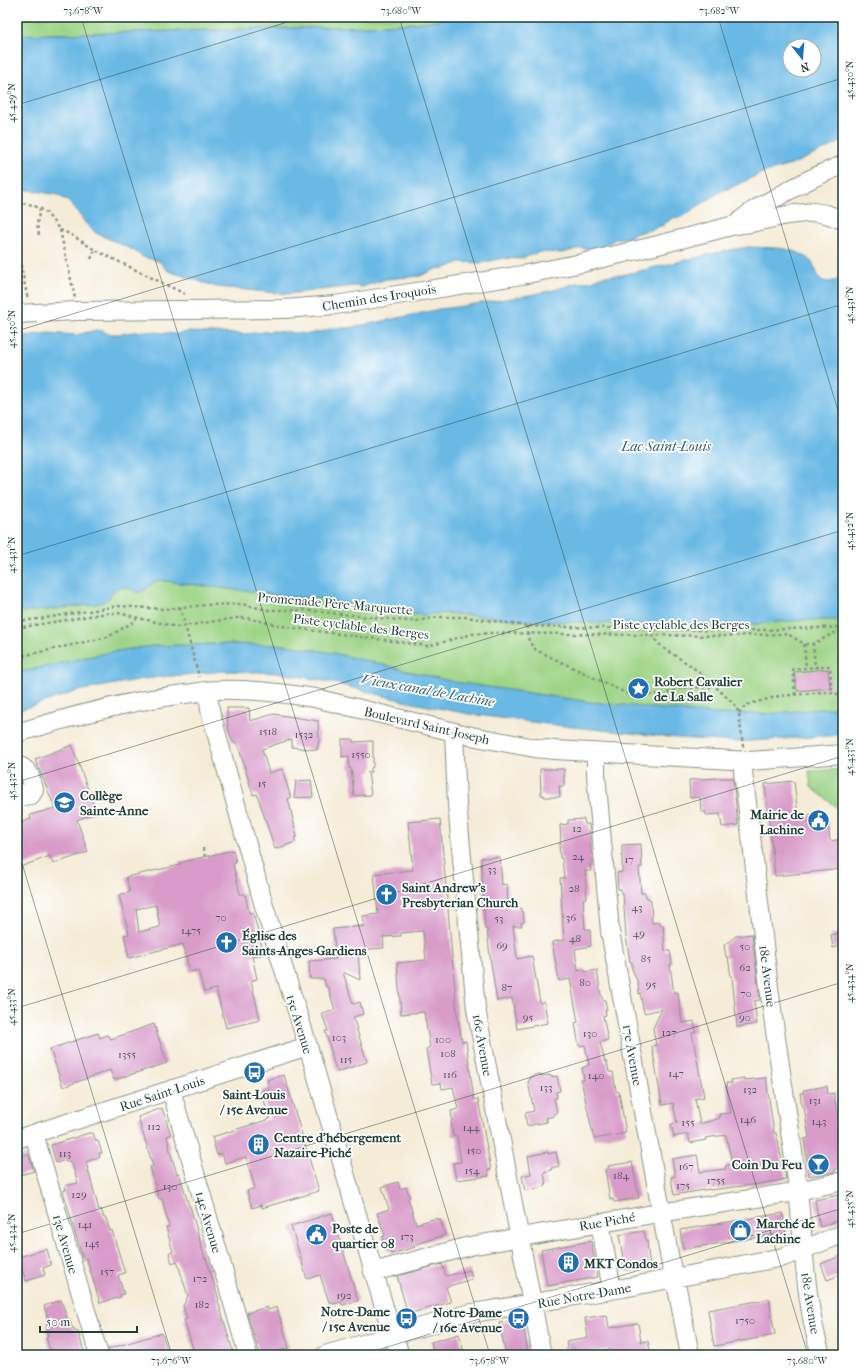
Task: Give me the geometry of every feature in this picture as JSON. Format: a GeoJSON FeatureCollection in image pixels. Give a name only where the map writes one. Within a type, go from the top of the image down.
{"type":"FeatureCollection","features":[{"type":"Feature","properties":{"kind":"street","name":"Chemin des Iroquois"},"geometry":{"type":"LineString","coordinates":[[735,225],[742,218],[778,197],[816,176],[843,165]]}},
{"type":"Feature","properties":{"kind":"street","name":"Chemin des Iroquois"},"geometry":{"type":"LineString","coordinates":[[23,310],[76,311],[284,309],[335,305],[522,275],[582,263],[661,245],[735,225],[808,213],[826,214],[843,220]]}},
{"type":"Feature","properties":{"kind":"street","name":"Boulevard Saint-Joseph"},"geometry":{"type":"LineString","coordinates":[[17,733],[68,717],[164,696],[208,691],[251,690],[315,698],[454,732],[535,748],[596,753],[743,752],[843,754]]}},
{"type":"Feature","properties":{"kind":"street","name":"15e Avenue"},"geometry":{"type":"LineString","coordinates":[[208,691],[210,710],[262,899],[308,1046],[373,1272],[400,1355]]}},
{"type":"Feature","properties":{"kind":"street","name":"16e Avenue"},"geometry":{"type":"LineString","coordinates":[[454,732],[456,804],[476,1009],[542,1355]]}},
{"type":"Feature","properties":{"kind":"street","name":"18e Avenue"},"geometry":{"type":"LineString","coordinates":[[743,752],[743,772],[768,980],[798,1191],[802,1231],[802,1250],[813,1324],[821,1355]]}},
{"type":"Feature","properties":{"kind":"street","name":"17e Avenue"},"geometry":{"type":"LineString","coordinates":[[596,753],[596,774],[610,931],[671,1265],[690,1355]]}},
{"type":"Feature","properties":{"kind":"street"},"geometry":{"type":"LineString","coordinates":[[17,765],[24,767],[28,771],[34,790],[31,795],[23,796],[17,792]]}},
{"type":"Feature","properties":{"kind":"street","name":"Rue Saint-Louis"},"geometry":{"type":"LineString","coordinates":[[25,1137],[308,1046]]}},
{"type":"Feature","properties":{"kind":"street","name":"14e Avenue"},"geometry":{"type":"LineString","coordinates":[[171,1090],[248,1355]]}},
{"type":"Feature","properties":{"kind":"street","name":"13e Avenue"},"geometry":{"type":"LineString","coordinates":[[25,1137],[99,1355]]}},
{"type":"Feature","properties":{"kind":"street","name":"Rue Piché"},"geometry":{"type":"LineString","coordinates":[[373,1272],[470,1246],[519,1236],[798,1191],[843,1181]]}},
{"type":"Feature","properties":{"kind":"street"},"geometry":{"type":"LineString","coordinates":[[600,1223],[612,1290]]}},
{"type":"Feature","properties":{"kind":"street","name":"Rue Notre-Dame"},"geometry":{"type":"LineString","coordinates":[[325,1355],[393,1334],[467,1314],[674,1279],[779,1258],[843,1234]]}},
{"type":"Feature","properties":{"kind":"path"},"geometry":{"type":"LineString","coordinates":[[17,202],[40,208],[50,215],[60,230],[75,299]]}},
{"type":"Feature","properties":{"kind":"path"},"geometry":{"type":"LineString","coordinates":[[39,235],[37,225],[40,208]]}},
{"type":"Feature","properties":{"kind":"path"},"geometry":{"type":"LineString","coordinates":[[60,230],[70,234],[95,250],[189,296]]}},
{"type":"Feature","properties":{"kind":"path"},"geometry":{"type":"LineString","coordinates":[[17,247],[23,310]]}},
{"type":"Feature","properties":{"kind":"path"},"geometry":{"type":"LineString","coordinates":[[91,259],[95,250]]}},
{"type":"Feature","properties":{"kind":"path","name":"Promenade Père-Marquette"},"geometry":{"type":"LineString","coordinates":[[17,621],[39,619],[118,606],[151,609],[241,604],[268,610],[303,610],[408,621],[438,617],[466,617],[527,626],[734,631],[843,627]]}},
{"type":"Feature","properties":{"kind":"path"},"geometry":{"type":"LineString","coordinates":[[180,607],[198,674]]}},
{"type":"Feature","properties":{"kind":"path","name":"Piste cyclable des Berges"},"geometry":{"type":"LineString","coordinates":[[17,628],[108,613],[118,613],[177,627],[186,627],[236,618],[246,618],[287,627],[429,646],[472,634],[491,633],[728,636],[789,634],[804,644]]}},
{"type":"Feature","properties":{"kind":"path"},"geometry":{"type":"LineString","coordinates":[[17,657],[108,637],[135,621],[137,617]]}},
{"type":"Feature","properties":{"kind":"path"},"geometry":{"type":"LineString","coordinates":[[527,626],[529,642],[536,650],[628,694],[638,696],[667,694],[682,688],[714,687]]}},
{"type":"Feature","properties":{"kind":"path"},"geometry":{"type":"LineString","coordinates":[[806,668],[804,644],[813,643],[832,633],[843,631]]}},
{"type":"Feature","properties":{"kind":"path"},"geometry":{"type":"LineString","coordinates":[[650,635],[663,648],[690,665],[732,702],[739,713],[743,752]]}},
{"type":"Feature","properties":{"kind":"path"},"geometry":{"type":"LineString","coordinates":[[813,643],[815,668]]}},
{"type":"Feature","properties":{"kind":"path"},"geometry":{"type":"LineString","coordinates":[[795,695],[793,669],[830,666],[832,694]]}},
{"type":"Feature","properties":{"kind":"path"},"geometry":{"type":"LineString","coordinates":[[739,713],[746,705],[779,696],[825,692],[843,695]]}},
{"type":"Feature","properties":{"kind":"path"},"geometry":{"type":"LineString","coordinates":[[203,848],[205,857]]}},
{"type":"Feature","properties":{"kind":"green space"},"geometry":{"type":"Polygon","coordinates":[[[17,17],[460,17],[414,23],[372,26],[17,35],[17,17]]]}},
{"type":"Feature","properties":{"kind":"green space"},"geometry":{"type":"Polygon","coordinates":[[[157,580],[294,597],[310,597],[393,613],[424,615],[447,613],[532,621],[599,623],[754,624],[804,620],[843,620],[843,707],[765,714],[715,714],[590,702],[454,682],[333,653],[285,645],[221,644],[153,646],[110,652],[17,673],[17,612],[95,604],[107,599],[119,587],[122,586],[140,592],[157,580]]]}},
{"type":"Feature","properties":{"kind":"green space"},"geometry":{"type":"Polygon","coordinates":[[[843,769],[843,812],[811,787],[809,771],[843,769]]]}},
{"type":"Feature","properties":{"kind":"water"},"geometry":{"type":"Polygon","coordinates":[[[460,17],[843,17],[843,141],[791,165],[762,173],[723,190],[683,216],[671,219],[662,226],[637,233],[627,238],[615,239],[608,244],[597,248],[581,248],[562,253],[539,252],[520,259],[503,258],[482,263],[460,262],[445,268],[436,269],[420,276],[386,279],[362,287],[355,286],[286,294],[217,287],[171,272],[167,270],[159,261],[143,257],[133,250],[96,233],[86,224],[69,202],[58,195],[17,188],[17,35],[372,26],[414,23],[460,17]]]}},
{"type":"Feature","properties":{"kind":"water","name":"Lac Saint-Louis"},"geometry":{"type":"Polygon","coordinates":[[[748,247],[776,248],[797,252],[810,260],[821,280],[825,282],[843,278],[843,620],[804,620],[754,624],[599,623],[532,621],[447,613],[424,615],[393,613],[310,597],[294,597],[157,580],[138,593],[125,587],[118,588],[106,600],[97,604],[17,612],[17,337],[48,333],[76,335],[96,330],[103,331],[108,334],[144,331],[176,334],[187,332],[245,334],[273,331],[308,334],[325,331],[331,328],[349,328],[439,309],[530,295],[554,290],[576,283],[592,281],[603,276],[622,275],[724,251],[748,247]]]}},
{"type":"Feature","properties":{"kind":"water","name":"Vieux canal de Lachine"},"geometry":{"type":"Polygon","coordinates":[[[221,644],[285,645],[333,653],[454,682],[590,702],[716,714],[765,714],[843,707],[843,735],[736,742],[678,738],[469,714],[408,702],[330,682],[281,673],[224,671],[142,679],[78,691],[17,711],[17,673],[110,652],[153,646],[221,644]]]}},
{"type":"Feature","properties":{"kind":"building"},"geometry":{"type":"Polygon","coordinates":[[[828,669],[830,688],[797,691],[794,672],[828,669]]]}},
{"type":"Feature","properties":{"kind":"building"},"geometry":{"type":"Polygon","coordinates":[[[227,708],[249,708],[250,721],[274,714],[318,721],[319,740],[317,750],[292,747],[292,739],[262,749],[269,773],[282,769],[291,798],[288,798],[297,837],[294,838],[296,842],[275,849],[257,794],[253,795],[238,745],[232,741],[228,728],[227,708]]]}},
{"type":"Feature","properties":{"kind":"building"},"geometry":{"type":"Polygon","coordinates":[[[342,739],[353,739],[353,742],[373,741],[373,767],[371,768],[371,772],[368,772],[371,795],[354,796],[351,768],[349,768],[349,756],[342,757],[342,739]]]}},
{"type":"Feature","properties":{"kind":"building"},"geometry":{"type":"Polygon","coordinates":[[[72,745],[96,812],[77,820],[88,852],[53,864],[50,856],[17,868],[17,824],[31,819],[30,815],[55,808],[35,759],[72,745]]]}},
{"type":"Feature","properties":{"kind":"building"},"geometry":{"type":"Polygon","coordinates":[[[540,769],[564,769],[564,786],[559,786],[560,797],[544,797],[544,795],[541,795],[540,769]]]}},
{"type":"Feature","properties":{"kind":"building"},"geometry":{"type":"Polygon","coordinates":[[[733,778],[738,825],[722,827],[720,814],[706,815],[706,812],[701,812],[700,797],[690,798],[689,780],[733,778]]]}},
{"type":"Feature","properties":{"kind":"building"},"geometry":{"type":"Polygon","coordinates":[[[311,780],[313,797],[294,798],[296,781],[311,780]]]}},
{"type":"Feature","properties":{"kind":"building"},"geometry":{"type":"Polygon","coordinates":[[[794,781],[798,816],[818,814],[828,821],[830,841],[843,839],[843,869],[775,876],[765,784],[794,781]]]}},
{"type":"Feature","properties":{"kind":"building"},"geometry":{"type":"Polygon","coordinates":[[[440,819],[457,1013],[462,1042],[466,1041],[474,1100],[478,1099],[491,1170],[488,1170],[489,1176],[456,1180],[453,1163],[461,1162],[457,1136],[453,1136],[451,1121],[451,1111],[458,1109],[453,1087],[442,1089],[441,1083],[432,1084],[426,1049],[430,1047],[424,1012],[401,1014],[397,963],[426,960],[423,931],[401,933],[401,936],[383,937],[384,948],[358,950],[360,980],[343,972],[353,1004],[360,1002],[363,1014],[353,1017],[367,1062],[337,1072],[325,1031],[328,1031],[322,1014],[335,1010],[324,979],[310,979],[309,961],[336,959],[333,929],[364,926],[363,916],[378,914],[374,874],[413,870],[408,822],[440,819]]]}},
{"type":"Feature","properties":{"kind":"building"},"geometry":{"type":"Polygon","coordinates":[[[584,819],[585,824],[589,824],[592,864],[590,864],[591,871],[585,871],[587,898],[583,899],[585,929],[590,929],[591,946],[575,949],[578,971],[584,969],[585,972],[597,970],[601,995],[603,1000],[605,1000],[607,1010],[605,1010],[606,1015],[603,1016],[608,1040],[600,1042],[609,1072],[613,1072],[616,1091],[619,1092],[626,1133],[594,1139],[581,1080],[584,1080],[582,1068],[589,1065],[585,1045],[579,1046],[575,1023],[578,1022],[570,979],[559,981],[552,942],[564,940],[560,878],[564,878],[562,858],[560,858],[560,825],[568,824],[568,820],[584,819]]]}},
{"type":"Feature","properties":{"kind":"building"},"geometry":{"type":"Polygon","coordinates":[[[641,844],[642,867],[639,867],[641,893],[645,893],[646,897],[651,900],[652,923],[660,922],[660,925],[663,925],[665,951],[670,951],[672,964],[670,965],[674,993],[678,992],[682,1023],[694,1021],[696,1032],[692,1033],[704,1097],[695,1099],[700,1124],[720,1118],[719,1114],[731,1113],[726,1083],[732,1083],[731,1080],[744,1078],[744,1080],[766,1078],[774,1133],[776,1133],[786,1179],[674,1195],[671,1177],[675,1176],[672,1159],[697,1155],[700,1172],[726,1169],[725,1166],[732,1164],[726,1135],[705,1138],[706,1140],[690,1143],[688,1134],[674,1137],[671,1124],[677,1123],[673,1103],[662,1105],[652,1046],[656,1045],[653,1028],[662,1009],[644,1013],[638,983],[632,969],[632,962],[630,962],[626,936],[623,894],[621,894],[621,889],[618,889],[617,873],[622,872],[622,845],[641,844]]]}},
{"type":"Feature","properties":{"kind":"building","name":"Église des Saints-Anges-Gardiens"},"geometry":{"type":"Polygon","coordinates":[[[233,850],[236,863],[233,864],[240,894],[245,894],[249,913],[253,913],[264,954],[252,956],[257,979],[251,981],[260,1020],[226,1028],[216,989],[204,992],[198,970],[190,972],[183,944],[129,958],[124,935],[129,934],[119,895],[130,892],[126,877],[180,865],[179,863],[233,850]],[[156,905],[136,909],[139,932],[160,927],[156,905]]]}},
{"type":"Feature","properties":{"kind":"building"},"geometry":{"type":"Polygon","coordinates":[[[500,857],[502,885],[507,884],[508,908],[521,908],[521,912],[523,912],[524,922],[521,923],[522,926],[513,926],[517,959],[532,956],[540,1003],[544,1002],[548,1023],[517,1029],[512,998],[497,1001],[487,929],[485,929],[481,858],[500,857]]]}},
{"type":"Feature","properties":{"kind":"building"},"geometry":{"type":"Polygon","coordinates":[[[843,932],[843,945],[833,948],[831,935],[843,932]]]}},
{"type":"Feature","properties":{"kind":"building"},"geometry":{"type":"Polygon","coordinates":[[[752,934],[760,1000],[754,1001],[757,1024],[737,1027],[732,976],[731,977],[728,957],[726,957],[724,945],[736,936],[752,934]]]}},
{"type":"Feature","properties":{"kind":"building"},"geometry":{"type":"Polygon","coordinates":[[[154,1024],[167,1063],[114,1080],[110,1070],[63,1087],[50,1049],[98,1033],[100,1038],[107,1035],[111,1039],[154,1024]]]}},
{"type":"Feature","properties":{"kind":"building"},"geometry":{"type":"Polygon","coordinates":[[[540,1074],[541,1076],[557,1076],[560,1091],[556,1092],[557,1098],[554,1098],[557,1113],[554,1114],[554,1116],[546,1118],[547,1122],[527,1126],[525,1113],[534,1111],[528,1082],[532,1076],[540,1074]]]}},
{"type":"Feature","properties":{"kind":"building","name":"Centre d'hébergement Nazaire-Piché"},"geometry":{"type":"Polygon","coordinates":[[[284,1075],[319,1191],[262,1208],[261,1205],[252,1208],[247,1191],[255,1188],[246,1157],[225,1163],[222,1153],[217,1155],[212,1137],[270,1119],[261,1091],[269,1088],[267,1080],[284,1075]]]}},
{"type":"Feature","properties":{"kind":"building"},"geometry":{"type":"Polygon","coordinates":[[[827,1086],[828,1094],[834,1093],[837,1114],[838,1113],[841,1137],[838,1138],[841,1157],[838,1158],[840,1169],[835,1169],[835,1172],[809,1176],[804,1139],[809,1138],[800,1093],[804,1093],[803,1090],[827,1086]]]}},
{"type":"Feature","properties":{"kind":"building"},"geometry":{"type":"Polygon","coordinates":[[[162,1108],[171,1135],[167,1136],[170,1151],[177,1174],[179,1173],[190,1206],[234,1355],[195,1355],[184,1320],[187,1319],[183,1306],[188,1296],[177,1261],[172,1263],[169,1253],[173,1252],[166,1227],[169,1227],[162,1198],[159,1199],[150,1167],[153,1166],[138,1117],[162,1108]]]}},
{"type":"Feature","properties":{"kind":"building"},"geometry":{"type":"Polygon","coordinates":[[[93,1133],[96,1141],[98,1141],[102,1153],[99,1153],[100,1157],[86,1162],[99,1210],[101,1209],[104,1218],[106,1218],[110,1231],[112,1230],[125,1273],[118,1275],[124,1294],[120,1295],[121,1297],[100,1303],[88,1263],[86,1258],[83,1259],[81,1253],[63,1191],[66,1190],[65,1186],[78,1183],[71,1161],[67,1162],[66,1160],[56,1163],[51,1145],[93,1133]]]}},
{"type":"Feature","properties":{"kind":"building"},"geometry":{"type":"Polygon","coordinates":[[[548,1152],[548,1154],[556,1152],[559,1166],[544,1172],[546,1186],[525,1191],[522,1176],[531,1174],[528,1156],[548,1152]]]}},
{"type":"Feature","properties":{"kind":"building"},"geometry":{"type":"Polygon","coordinates":[[[28,1154],[34,1171],[17,1176],[17,1158],[28,1154]]]}},
{"type":"Feature","properties":{"kind":"building"},"geometry":{"type":"Polygon","coordinates":[[[632,1162],[639,1198],[614,1202],[613,1199],[610,1199],[605,1169],[609,1169],[608,1166],[632,1162]]]}},
{"type":"Feature","properties":{"kind":"building"},"geometry":{"type":"Polygon","coordinates":[[[398,1182],[400,1189],[406,1187],[410,1197],[408,1198],[416,1224],[437,1218],[437,1220],[440,1219],[445,1235],[414,1245],[415,1247],[391,1254],[390,1250],[387,1251],[382,1237],[385,1236],[377,1213],[389,1209],[382,1187],[398,1182]]]}},
{"type":"Feature","properties":{"kind":"building"},"geometry":{"type":"Polygon","coordinates":[[[843,1194],[843,1219],[820,1227],[815,1200],[843,1194]]]}},
{"type":"Feature","properties":{"kind":"building"},"geometry":{"type":"Polygon","coordinates":[[[332,1213],[358,1301],[342,1305],[341,1302],[333,1304],[332,1302],[329,1302],[320,1275],[307,1279],[291,1226],[332,1213]]]}},
{"type":"Feature","properties":{"kind":"building"},"geometry":{"type":"Polygon","coordinates":[[[783,1213],[786,1233],[683,1249],[680,1230],[783,1213]]]}},
{"type":"Feature","properties":{"kind":"building"},"geometry":{"type":"Polygon","coordinates":[[[644,1231],[647,1241],[650,1267],[625,1270],[619,1235],[644,1231]]]}},
{"type":"Feature","properties":{"kind":"building","name":"MKT Condos"},"geometry":{"type":"Polygon","coordinates":[[[591,1241],[598,1277],[547,1286],[541,1250],[591,1241]]]}},
{"type":"Feature","properties":{"kind":"building"},"geometry":{"type":"Polygon","coordinates":[[[47,1249],[51,1265],[43,1268],[45,1275],[26,1281],[18,1257],[47,1249]]]}},
{"type":"Feature","properties":{"kind":"building"},"geometry":{"type":"Polygon","coordinates":[[[843,1255],[843,1274],[827,1280],[821,1264],[843,1255]]]}},
{"type":"Feature","properties":{"kind":"building"},"geometry":{"type":"Polygon","coordinates":[[[442,1264],[446,1276],[470,1270],[472,1279],[446,1287],[451,1302],[408,1314],[397,1276],[442,1264]]]}},
{"type":"Feature","properties":{"kind":"building"},"geometry":{"type":"Polygon","coordinates":[[[769,1299],[775,1335],[714,1346],[708,1310],[769,1299]]]}},
{"type":"Feature","properties":{"kind":"building"},"geometry":{"type":"Polygon","coordinates":[[[61,1300],[72,1328],[74,1328],[75,1332],[78,1331],[84,1352],[81,1353],[82,1355],[55,1355],[53,1349],[50,1350],[46,1337],[48,1336],[46,1329],[49,1328],[47,1323],[49,1322],[44,1306],[61,1300]]]}},
{"type":"Feature","properties":{"kind":"building"},"geometry":{"type":"Polygon","coordinates":[[[267,1307],[268,1310],[277,1307],[289,1348],[266,1355],[260,1355],[247,1313],[267,1307]]]}},
{"type":"Feature","properties":{"kind":"building"},"geometry":{"type":"Polygon","coordinates":[[[607,1315],[609,1328],[638,1323],[641,1342],[648,1341],[651,1355],[612,1355],[611,1349],[568,1355],[566,1342],[588,1338],[585,1318],[607,1315]]]}},
{"type":"Feature","properties":{"kind":"building"},"geometry":{"type":"Polygon","coordinates":[[[523,1320],[528,1355],[506,1355],[499,1323],[523,1320]]]}},
{"type":"Feature","properties":{"kind":"building"},"geometry":{"type":"Polygon","coordinates":[[[162,1333],[169,1355],[109,1355],[108,1349],[162,1333]]]}},
{"type":"Feature","properties":{"kind":"building"},"geometry":{"type":"Polygon","coordinates":[[[459,1334],[464,1352],[454,1355],[434,1355],[431,1342],[459,1334]]]}},
{"type":"Feature","properties":{"kind":"place","name":"Robert Cavalier de La Salle"},"geometry":{"type":"Point","coordinates":[638,688]}},
{"type":"Feature","properties":{"kind":"place","name":"Collège Sainte-Anne"},"geometry":{"type":"Point","coordinates":[64,802]}},
{"type":"Feature","properties":{"kind":"place","name":"Mairie de Lachine"},"geometry":{"type":"Point","coordinates":[819,821]}},
{"type":"Feature","properties":{"kind":"place","name":"Saint Andrew's Presbyterian Church"},"geometry":{"type":"Point","coordinates":[387,894]}},
{"type":"Feature","properties":{"kind":"place","name":"Église des Saints-Anges-Gardiens"},"geometry":{"type":"Point","coordinates":[226,942]}},
{"type":"Feature","properties":{"kind":"place","name":"Saint-Louis / 15e Avenue"},"geometry":{"type":"Point","coordinates":[254,1072]}},
{"type":"Feature","properties":{"kind":"place","name":"Centre d'hébergement Nazaire-Piché"},"geometry":{"type":"Point","coordinates":[259,1144]}},
{"type":"Feature","properties":{"kind":"place","name":"Coin Du Feu"},"geometry":{"type":"Point","coordinates":[818,1164]}},
{"type":"Feature","properties":{"kind":"place","name":"Marché de Lachine"},"geometry":{"type":"Point","coordinates":[740,1230]}},
{"type":"Feature","properties":{"kind":"place","name":"Poste de quartier 08"},"geometry":{"type":"Point","coordinates":[316,1235]}},
{"type":"Feature","properties":{"kind":"place","name":"MKT Condos"},"geometry":{"type":"Point","coordinates":[569,1263]}},
{"type":"Feature","properties":{"kind":"place","name":"Notre-Dame / 15e Avenue"},"geometry":{"type":"Point","coordinates":[406,1318]}},
{"type":"Feature","properties":{"kind":"place","name":"Notre-Dame / 16e Avenue"},"geometry":{"type":"Point","coordinates":[518,1319]}}]}
